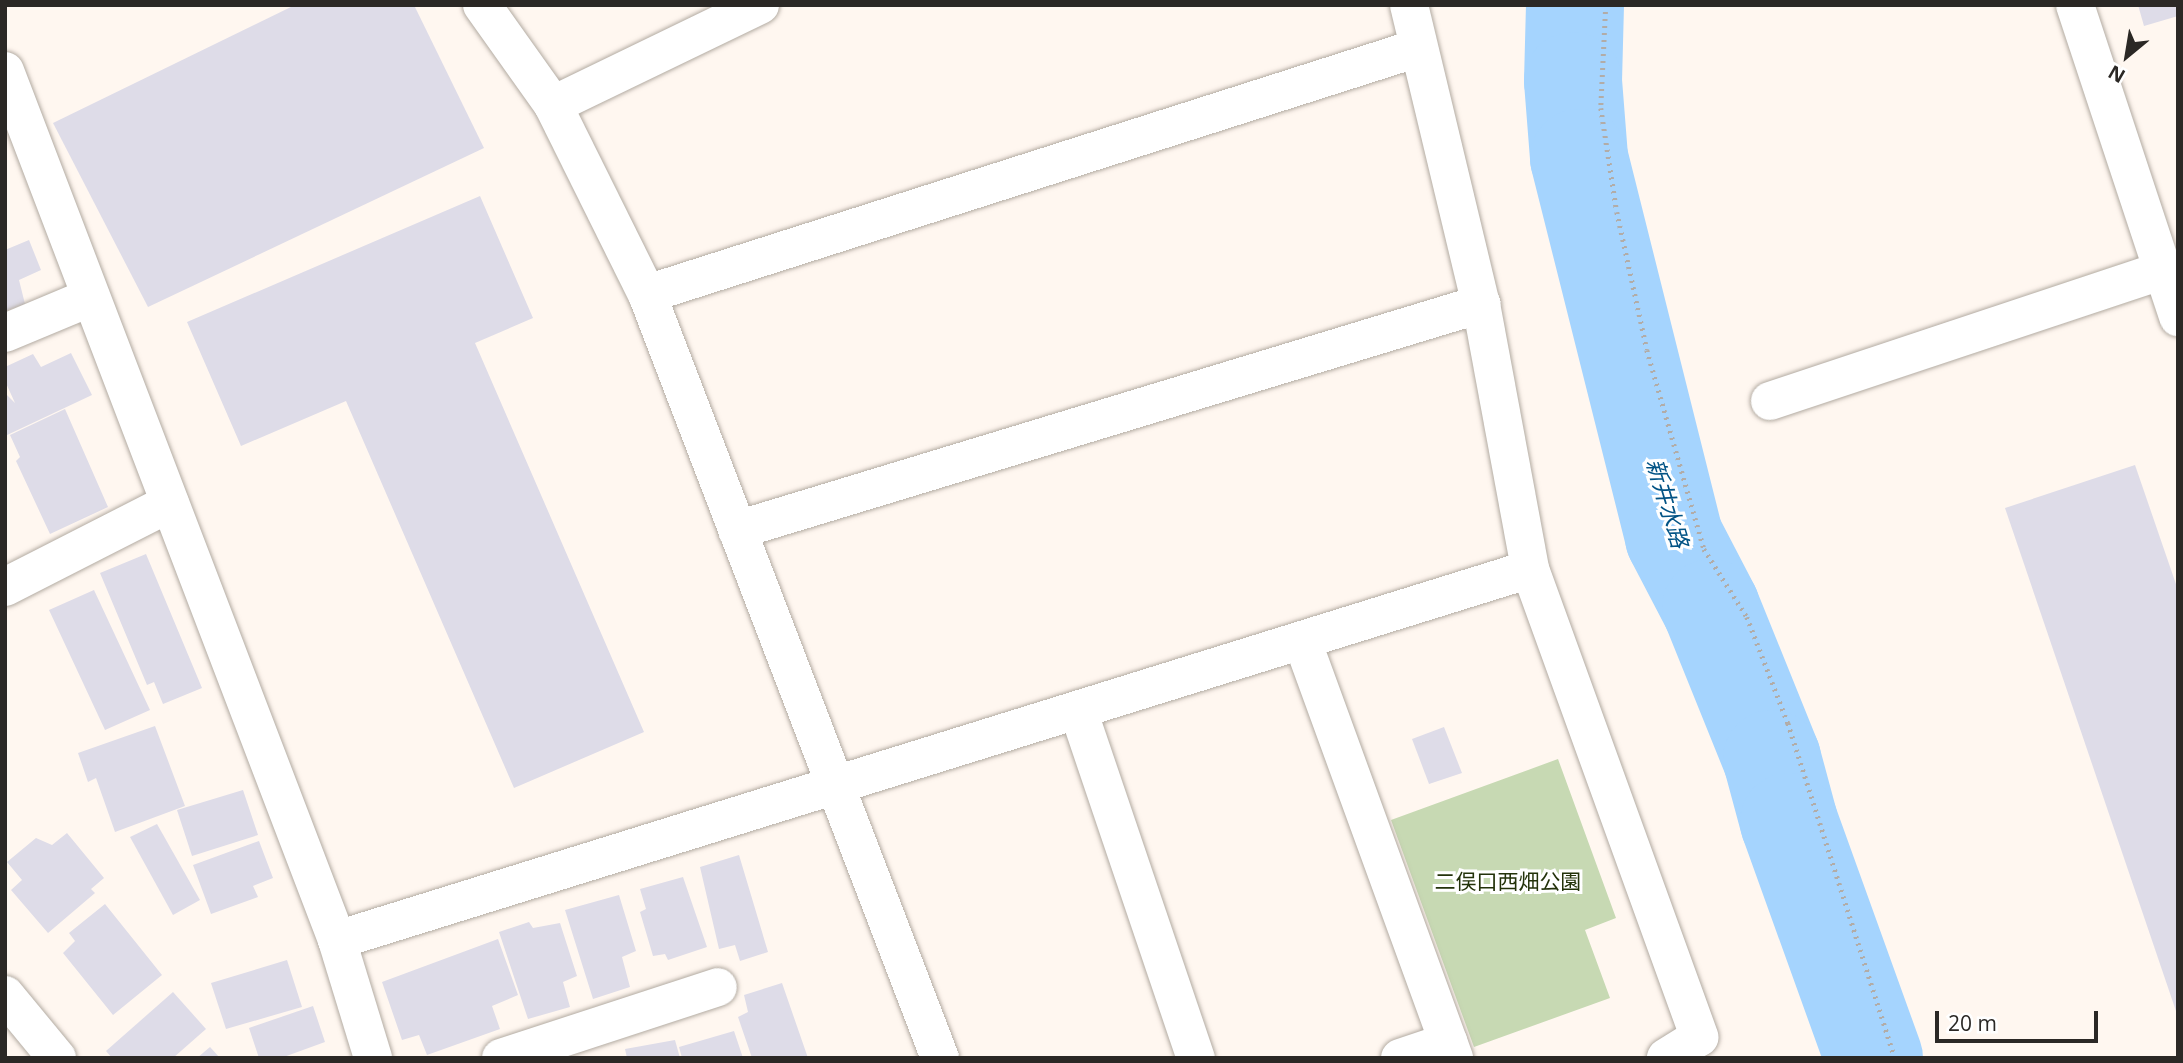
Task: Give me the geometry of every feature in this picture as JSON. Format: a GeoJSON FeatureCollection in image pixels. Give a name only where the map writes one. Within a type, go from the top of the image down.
{"type":"FeatureCollection","features":[{"type":"Feature","properties":{"kind":"street"},"geometry":{"type":"LineString","coordinates":[[482,5],[552,105],[647,294],[940,1058]]}},
{"type":"Feature","properties":{"kind":"street"},"geometry":{"type":"LineString","coordinates":[[552,105],[761,5]]}},
{"type":"Feature","properties":{"kind":"street"},"geometry":{"type":"LineString","coordinates":[[1409,5],[1481,303],[1530,569],[1699,1037],[1666,1058]]}},
{"type":"Feature","properties":{"kind":"street"},"geometry":{"type":"LineString","coordinates":[[2075,5],[2178,317]]}},
{"type":"Feature","properties":{"kind":"street"},"geometry":{"type":"LineString","coordinates":[[647,294],[1418,48]]}},
{"type":"Feature","properties":{"kind":"street"},"geometry":{"type":"LineString","coordinates":[[5,71],[337,940],[373,1058]]}},
{"type":"Feature","properties":{"kind":"street"},"geometry":{"type":"LineString","coordinates":[[1770,401],[2163,270]]}},
{"type":"Feature","properties":{"kind":"street"},"geometry":{"type":"LineString","coordinates":[[5,333],[92,297]]}},
{"type":"Feature","properties":{"kind":"street"},"geometry":{"type":"LineString","coordinates":[[737,530],[1481,303]]}},
{"type":"Feature","properties":{"kind":"street"},"geometry":{"type":"LineString","coordinates":[[5,587],[170,503]]}},
{"type":"Feature","properties":{"kind":"street"},"geometry":{"type":"LineString","coordinates":[[337,940],[1079,713],[1530,569]]}},
{"type":"Feature","properties":{"kind":"street"},"geometry":{"type":"LineString","coordinates":[[1303,643],[1451,1050],[1400,1058]]}},
{"type":"Feature","properties":{"kind":"street"},"geometry":{"type":"LineString","coordinates":[[1079,713],[1196,1058]]}},
{"type":"Feature","properties":{"kind":"street"},"geometry":{"type":"LineString","coordinates":[[500,1058],[718,987]]}},
{"type":"Feature","properties":{"kind":"street"},"geometry":{"type":"LineString","coordinates":[[5,995],[57,1058]]}},
{"type":"Feature","properties":{"kind":"path"},"geometry":{"type":"LineString","coordinates":[[1606,5],[1601,108],[1617,212],[1647,350],[1704,549],[1747,617],[1788,723],[1895,1058]]}},
{"type":"Feature","properties":{"kind":"green space","name":"二俣口西畑公園"},"geometry":{"type":"Polygon","coordinates":[[[1558,759],[1616,918],[1585,930],[1610,998],[1474,1047],[1391,820],[1558,759]]]}},
{"type":"Feature","properties":{"kind":"building"},"geometry":{"type":"Polygon","coordinates":[[[295,5],[414,5],[484,148],[148,307],[53,123],[295,5]]]}},
{"type":"Feature","properties":{"kind":"building"},"geometry":{"type":"Polygon","coordinates":[[[2138,5],[2178,5],[2178,16],[2144,26],[2138,5]]]}},
{"type":"Feature","properties":{"kind":"building"},"geometry":{"type":"Polygon","coordinates":[[[480,196],[533,318],[475,343],[644,732],[514,788],[346,401],[241,446],[187,322],[480,196]]]}},
{"type":"Feature","properties":{"kind":"building"},"geometry":{"type":"Polygon","coordinates":[[[29,240],[41,270],[19,280],[25,304],[5,311],[5,250],[29,240]]]}},
{"type":"Feature","properties":{"kind":"building"},"geometry":{"type":"Polygon","coordinates":[[[71,353],[92,395],[5,436],[5,393],[15,403],[5,381],[5,367],[33,354],[41,367],[71,353]]]}},
{"type":"Feature","properties":{"kind":"building"},"geometry":{"type":"Polygon","coordinates":[[[65,409],[108,507],[50,534],[16,461],[20,457],[10,435],[65,409]]]}},
{"type":"Feature","properties":{"kind":"building"},"geometry":{"type":"Polygon","coordinates":[[[2135,465],[2178,590],[2177,1014],[2005,508],[2135,465]]]}},
{"type":"Feature","properties":{"kind":"building"},"geometry":{"type":"Polygon","coordinates":[[[146,554],[202,688],[163,704],[154,682],[147,685],[100,573],[146,554]]]}},
{"type":"Feature","properties":{"kind":"building"},"geometry":{"type":"Polygon","coordinates":[[[94,590],[150,710],[105,730],[49,610],[94,590]]]}},
{"type":"Feature","properties":{"kind":"building"},"geometry":{"type":"Polygon","coordinates":[[[155,726],[185,806],[115,832],[96,778],[88,782],[78,753],[155,726]]]}},
{"type":"Feature","properties":{"kind":"building"},"geometry":{"type":"Polygon","coordinates":[[[1444,727],[1462,773],[1429,784],[1412,739],[1444,727]]]}},
{"type":"Feature","properties":{"kind":"building"},"geometry":{"type":"Polygon","coordinates":[[[243,790],[258,835],[192,856],[177,810],[243,790]]]}},
{"type":"Feature","properties":{"kind":"building"},"geometry":{"type":"Polygon","coordinates":[[[157,824],[200,900],[173,915],[130,837],[157,824]]]}},
{"type":"Feature","properties":{"kind":"building"},"geometry":{"type":"Polygon","coordinates":[[[67,833],[104,878],[91,889],[95,893],[48,933],[11,890],[22,880],[7,862],[36,838],[52,845],[67,833]]]}},
{"type":"Feature","properties":{"kind":"building"},"geometry":{"type":"Polygon","coordinates":[[[259,841],[273,878],[253,886],[258,897],[211,914],[193,865],[259,841]]]}},
{"type":"Feature","properties":{"kind":"building"},"geometry":{"type":"Polygon","coordinates":[[[739,855],[768,952],[740,961],[735,945],[719,949],[700,867],[739,855]]]}},
{"type":"Feature","properties":{"kind":"building"},"geometry":{"type":"Polygon","coordinates":[[[683,877],[707,947],[668,960],[665,954],[653,956],[640,912],[646,909],[640,889],[683,877]]]}},
{"type":"Feature","properties":{"kind":"building"},"geometry":{"type":"Polygon","coordinates":[[[619,895],[636,951],[622,957],[630,987],[593,999],[565,910],[619,895]]]}},
{"type":"Feature","properties":{"kind":"building"},"geometry":{"type":"Polygon","coordinates":[[[105,904],[162,975],[113,1015],[63,953],[75,941],[69,933],[105,904]]]}},
{"type":"Feature","properties":{"kind":"building"},"geometry":{"type":"Polygon","coordinates":[[[529,922],[533,928],[560,923],[577,976],[563,982],[570,1007],[528,1019],[499,932],[529,922]]]}},
{"type":"Feature","properties":{"kind":"building"},"geometry":{"type":"Polygon","coordinates":[[[498,939],[518,995],[492,1006],[500,1029],[427,1055],[419,1035],[402,1040],[382,982],[498,939]]]}},
{"type":"Feature","properties":{"kind":"building"},"geometry":{"type":"Polygon","coordinates":[[[287,960],[302,1007],[226,1029],[211,983],[287,960]]]}},
{"type":"Feature","properties":{"kind":"building"},"geometry":{"type":"Polygon","coordinates":[[[782,983],[808,1058],[752,1058],[738,1017],[748,1012],[744,995],[782,983]]]}},
{"type":"Feature","properties":{"kind":"building"},"geometry":{"type":"Polygon","coordinates":[[[173,992],[206,1029],[173,1058],[112,1058],[106,1051],[173,992]]]}},
{"type":"Feature","properties":{"kind":"building"},"geometry":{"type":"Polygon","coordinates":[[[313,1006],[325,1042],[281,1058],[259,1058],[249,1028],[313,1006]]]}},
{"type":"Feature","properties":{"kind":"building"},"geometry":{"type":"Polygon","coordinates":[[[734,1031],[743,1058],[682,1058],[679,1047],[734,1031]]]}},
{"type":"Feature","properties":{"kind":"building"},"geometry":{"type":"Polygon","coordinates":[[[675,1040],[680,1058],[627,1058],[625,1049],[675,1040]]]}},
{"type":"Feature","properties":{"kind":"building"},"geometry":{"type":"Polygon","coordinates":[[[210,1047],[220,1058],[197,1058],[210,1047]]]}},
{"type":"Feature","properties":{"kind":"waterway","name":"新井水路"},"geometry":{"type":"LineString","coordinates":[[1575,5],[1573,81],[1579,158],[1674,537],[1711,608],[1772,759],[1789,822],[1874,1058]]}}]}
